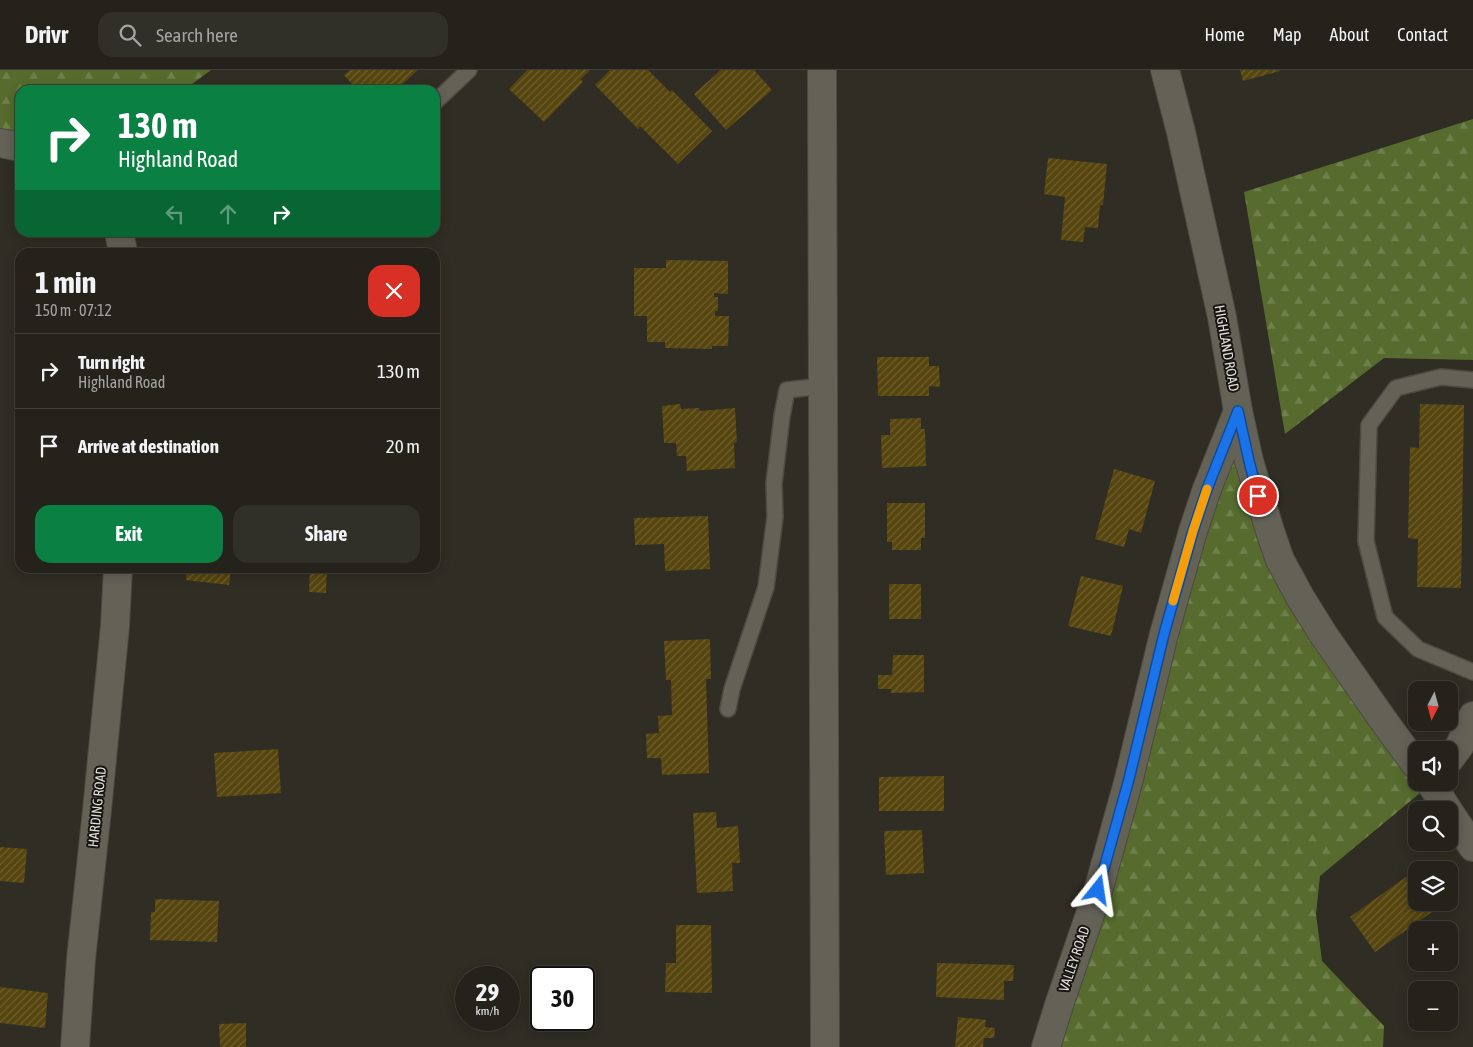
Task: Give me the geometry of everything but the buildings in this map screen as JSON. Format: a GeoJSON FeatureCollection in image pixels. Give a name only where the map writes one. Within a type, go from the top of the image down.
{"type":"FeatureCollection","features":[{"type":"Feature","properties":{"kind":"street"},"geometry":{"type":"LineString","coordinates":[[822,70],[825,1047]]}},
{"type":"Feature","properties":{"kind":"street","name":"HIGHLAND ROAD"},"geometry":{"type":"LineString","coordinates":[[1165,70],[1181,132],[1222,317],[1238,411],[1249,461],[1258,496],[1280,560],[1323,634],[1408,753]]}},
{"type":"Feature","properties":{"kind":"street"},"geometry":{"type":"LineString","coordinates":[[0,143],[15,146]]}},
{"type":"Feature","properties":{"kind":"street","name":"VALLEY ROAD"},"geometry":{"type":"LineString","coordinates":[[1046,1047],[1100,881],[1129,779],[1164,634],[1193,531],[1207,489],[1238,411]]}},
{"type":"Feature","properties":{"kind":"street","name":"HARDING ROAD"},"geometry":{"type":"LineString","coordinates":[[75,1047],[81,959],[114,636],[118,573]]}},
{"type":"Feature","properties":{"kind":"street"},"geometry":{"type":"LineString","coordinates":[[1460,753],[1473,716]]}},
{"type":"Feature","properties":{"kind":"street","name":"HIGHLAND ROAD"},"geometry":{"type":"LineString","coordinates":[[1458,825],[1473,847]]}},
{"type":"Feature","properties":{"kind":"lane"},"geometry":{"type":"LineString","coordinates":[[440,97],[469,70]]}},
{"type":"Feature","properties":{"kind":"lane"},"geometry":{"type":"LineString","coordinates":[[1473,380],[1441,377],[1396,388],[1369,425],[1366,541],[1385,617],[1418,649],[1473,672]]}},
{"type":"Feature","properties":{"kind":"lane"},"geometry":{"type":"LineString","coordinates":[[728,709],[732,689],[766,587],[775,517],[775,473],[787,390],[823,386]]}},
{"type":"Feature","properties":{"kind":"green space"},"geometry":{"type":"Polygon","coordinates":[[[0,70],[211,70],[191,85],[15,85],[15,134],[0,132],[0,70]]]}},
{"type":"Feature","properties":{"kind":"green space"},"geometry":{"type":"Polygon","coordinates":[[[1473,119],[1473,360],[1384,358],[1285,434],[1244,192],[1473,119]]]}},
{"type":"Feature","properties":{"kind":"green space"},"geometry":{"type":"Polygon","coordinates":[[[1238,411],[1270,531],[1408,752],[1408,791],[1423,791],[1408,801],[1408,803],[1320,876],[1316,914],[1322,961],[1384,1026],[1383,1047],[1046,1047],[1238,411]]]}},
{"type":"Feature","properties":{"kind":"slow traffic"},"geometry":{"type":"LineString","coordinates":[[1173,601],[1207,489]]}},
{"type":"Feature","properties":{"kind":"route"},"geometry":{"type":"LineString","coordinates":[[1098,890],[1129,779],[1164,634],[1193,531],[1207,489],[1238,411],[1258,496]]}}]}
